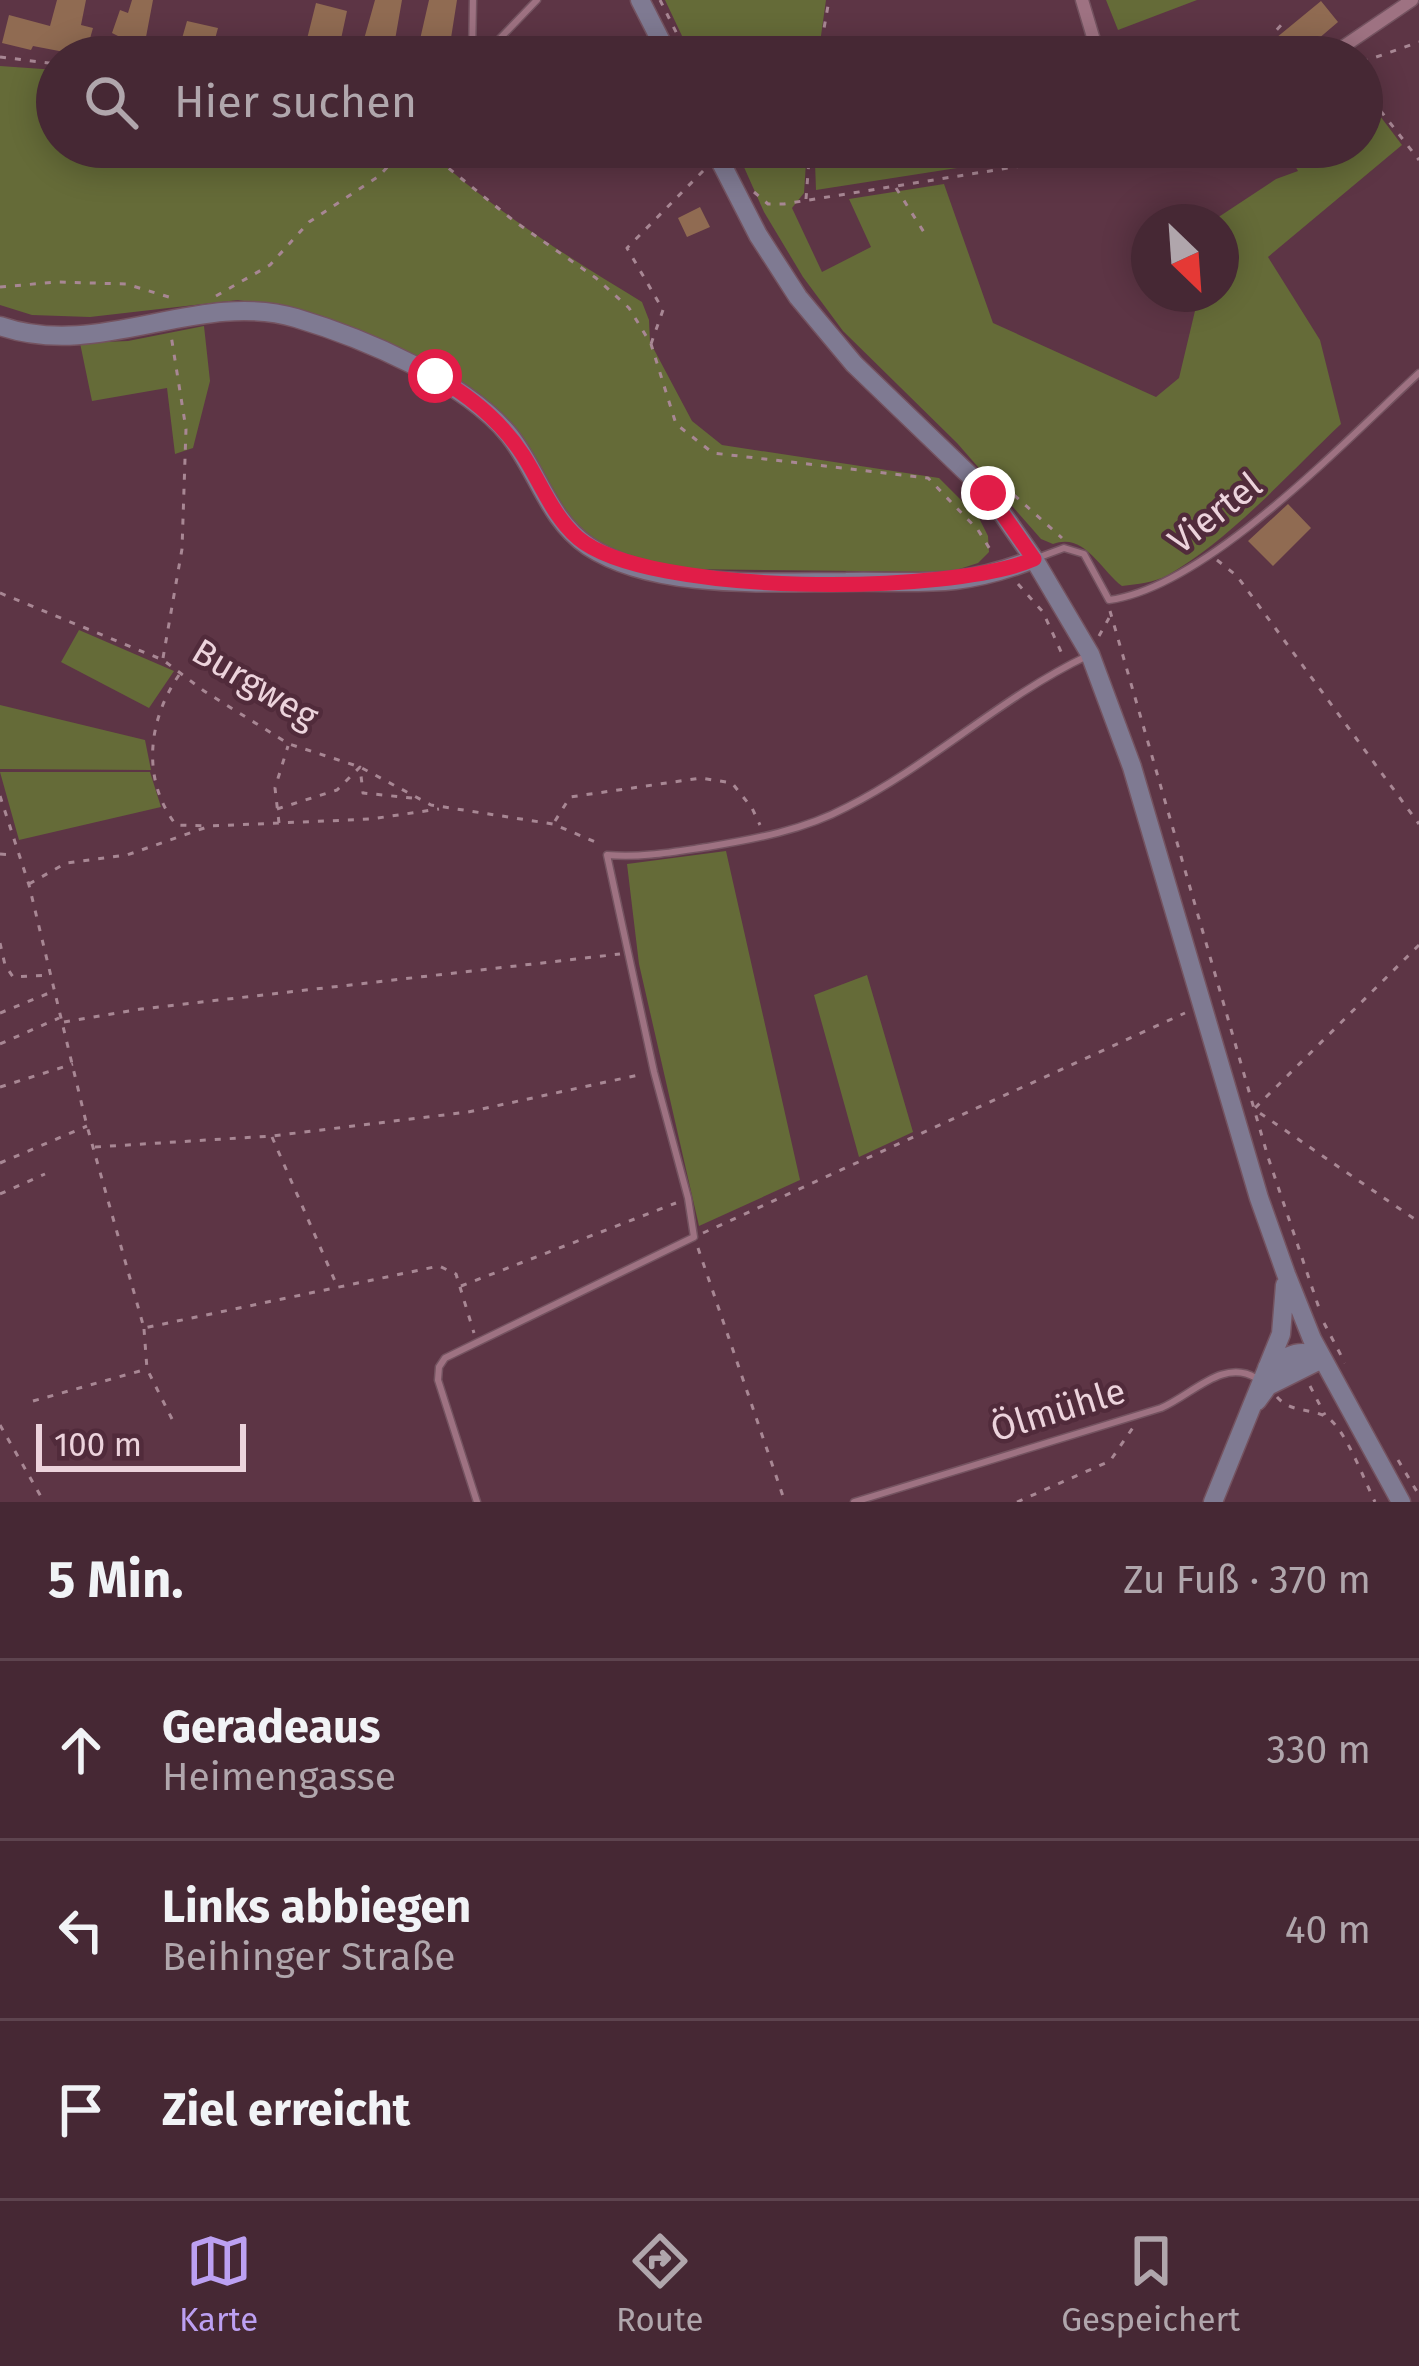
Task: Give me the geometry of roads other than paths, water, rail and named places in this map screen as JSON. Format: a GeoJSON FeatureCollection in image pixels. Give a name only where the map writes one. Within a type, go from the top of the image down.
{"type":"FeatureCollection","features":[{"type":"Feature","properties":{"kind":"main road"},"geometry":{"type":"LineString","coordinates":[[640,0],[658,36]]}},
{"type":"Feature","properties":{"kind":"main road"},"geometry":{"type":"LineString","coordinates":[[723,168],[758,236],[798,297],[854,364],[988,493],[1090,654],[1132,767],[1286,1274],[1322,1359],[1401,1502]]}},
{"type":"Feature","properties":{"kind":"main road"},"geometry":{"type":"LineString","coordinates":[[0,326],[50,335],[86,335],[246,311],[297,318],[435,376],[471,400],[509,436],[564,525],[588,546],[637,566],[679,576],[934,581],[1006,570],[1034,559]]}},
{"type":"Feature","properties":{"kind":"main road"},"geometry":{"type":"LineString","coordinates":[[1213,1502],[1283,1326],[1286,1274]]}},
{"type":"Feature","properties":{"kind":"main road"},"geometry":{"type":"LineString","coordinates":[[1265,1378],[1292,1353],[1310,1352],[1322,1359]]}},
{"type":"Feature","properties":{"kind":"street"},"geometry":{"type":"LineString","coordinates":[[1082,0],[1093,36]]}},
{"type":"Feature","properties":{"kind":"street"},"geometry":{"type":"LineString","coordinates":[[1359,36],[1412,0]]}},
{"type":"Feature","properties":{"kind":"lane"},"geometry":{"type":"LineString","coordinates":[[472,36],[473,0]]}},
{"type":"Feature","properties":{"kind":"lane"},"geometry":{"type":"LineString","coordinates":[[502,36],[537,0]]}},
{"type":"Feature","properties":{"kind":"lane","name":"Viertel"},"geometry":{"type":"LineString","coordinates":[[1034,559],[1072,548],[1084,554],[1109,599],[1162,584],[1210,556],[1419,373]]}},
{"type":"Feature","properties":{"kind":"lane"},"geometry":{"type":"LineString","coordinates":[[477,1502],[438,1381],[445,1358],[694,1237],[607,855],[642,856],[765,838],[843,810],[1090,654]]}},
{"type":"Feature","properties":{"kind":"lane","name":"Ölmühle"},"geometry":{"type":"LineString","coordinates":[[854,1502],[1186,1398],[1220,1373],[1233,1370],[1265,1378]]}}]}
